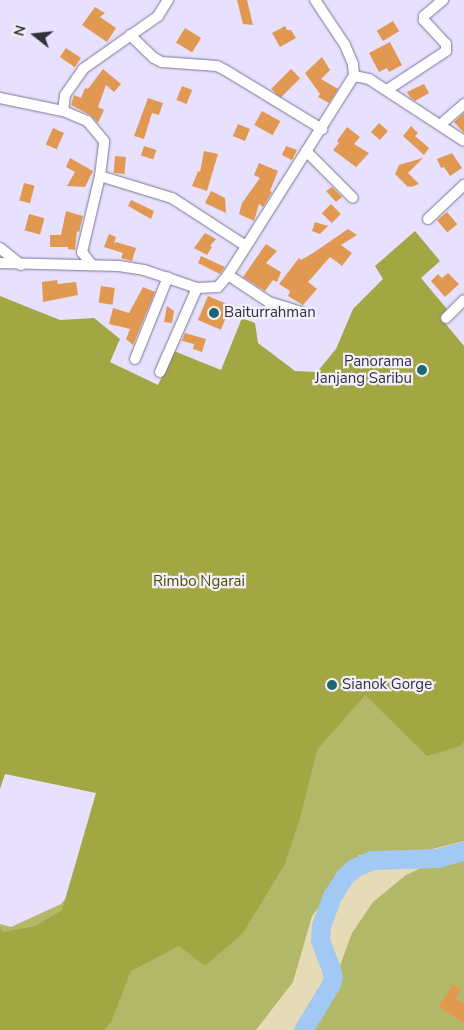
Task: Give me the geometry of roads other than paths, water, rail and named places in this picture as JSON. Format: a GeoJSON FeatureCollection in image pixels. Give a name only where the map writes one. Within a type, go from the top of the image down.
{"type":"FeatureCollection","features":[{"type":"Feature","properties":{"kind":"street"},"geometry":{"type":"LineString","coordinates":[[63,111],[65,95],[83,69],[158,16],[168,0]]}},
{"type":"Feature","properties":{"kind":"street"},"geometry":{"type":"LineString","coordinates":[[0,263],[21,265],[78,264],[136,268],[197,288],[218,287],[228,276],[354,76],[353,64],[345,45],[315,0]]}},
{"type":"Feature","properties":{"kind":"street"},"geometry":{"type":"LineString","coordinates":[[387,90],[446,51],[446,44],[424,20],[424,16],[443,0]]}},
{"type":"Feature","properties":{"kind":"street"},"geometry":{"type":"LineString","coordinates":[[130,35],[154,58],[162,62],[217,66],[226,70],[322,129]]}},
{"type":"Feature","properties":{"kind":"street"},"geometry":{"type":"LineString","coordinates":[[354,76],[369,79],[464,140]]}},
{"type":"Feature","properties":{"kind":"street"},"geometry":{"type":"LineString","coordinates":[[0,98],[63,111],[87,121],[104,141],[100,176],[78,264]]}},
{"type":"Feature","properties":{"kind":"street"},"geometry":{"type":"LineString","coordinates":[[440,125],[464,104]]}},
{"type":"Feature","properties":{"kind":"street"},"geometry":{"type":"LineString","coordinates":[[306,152],[353,198]]}},
{"type":"Feature","properties":{"kind":"street"},"geometry":{"type":"LineString","coordinates":[[100,176],[172,198],[246,246]]}},
{"type":"Feature","properties":{"kind":"street"},"geometry":{"type":"LineString","coordinates":[[428,219],[464,185]]}},
{"type":"Feature","properties":{"kind":"street"},"geometry":{"type":"LineString","coordinates":[[0,248],[21,265]]}},
{"type":"Feature","properties":{"kind":"street"},"geometry":{"type":"LineString","coordinates":[[82,252],[92,265]]}},
{"type":"Feature","properties":{"kind":"street"},"geometry":{"type":"LineString","coordinates":[[228,276],[269,302],[300,312]]}},
{"type":"Feature","properties":{"kind":"street"},"geometry":{"type":"LineString","coordinates":[[135,359],[168,277]]}},
{"type":"Feature","properties":{"kind":"street"},"geometry":{"type":"LineString","coordinates":[[160,372],[197,288]]}},
{"type":"Feature","properties":{"kind":"street"},"geometry":{"type":"LineString","coordinates":[[446,318],[464,300]]}},
{"type":"Feature","properties":{"kind":"waterway"},"geometry":{"type":"LineString","coordinates":[[303,1030],[331,984],[333,977],[320,940],[321,926],[332,896],[345,876],[354,868],[372,860],[437,858],[464,851]]}},
{"type":"Feature","properties":{"kind":"place","name":"Baiturrahman"},"geometry":{"type":"Point","coordinates":[214,313]}},
{"type":"Feature","properties":{"kind":"place","name":"Panorama Janjang Saribu"},"geometry":{"type":"Point","coordinates":[422,370]}},
{"type":"Feature","properties":{"kind":"place","name":"Sianok Gorge"},"geometry":{"type":"Point","coordinates":[332,685]}},
{"type":"Feature","properties":{"kind":"park label","name":"Rimbo Ngarai"},"geometry":{"type":"Point","coordinates":[199,582]}}]}
